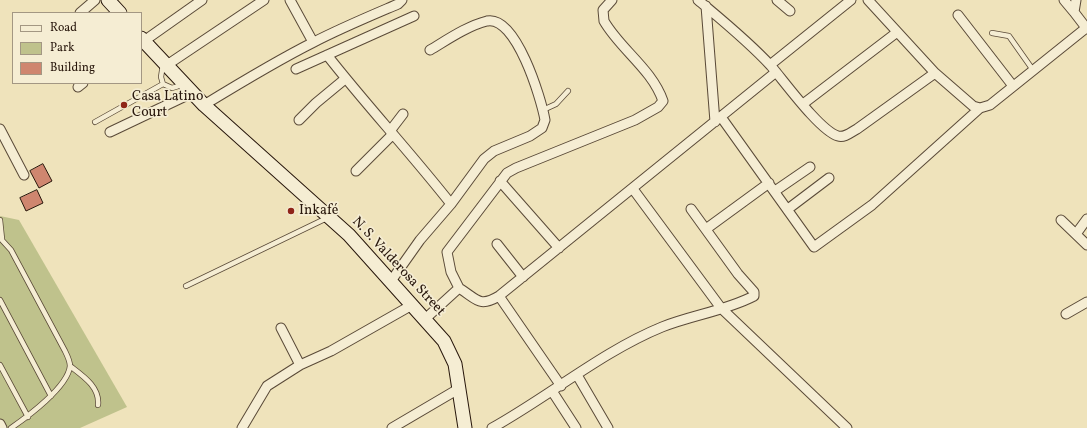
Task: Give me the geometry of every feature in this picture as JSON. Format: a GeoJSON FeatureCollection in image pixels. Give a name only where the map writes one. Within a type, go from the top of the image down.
{"type":"FeatureCollection","features":[{"type":"Feature","properties":{"kind":"main road"},"geometry":{"type":"LineString","coordinates":[[108,0],[119,12]]}},
{"type":"Feature","properties":{"kind":"main road","name":"N. S. Valderosa Street"},"geometry":{"type":"LineString","coordinates":[[142,39],[204,105],[349,235],[444,341],[455,364],[460,388],[464,427]]}},
{"type":"Feature","properties":{"kind":"street"},"geometry":{"type":"LineString","coordinates":[[81,12],[95,0]]}},
{"type":"Feature","properties":{"kind":"street"},"geometry":{"type":"LineString","coordinates":[[142,39],[202,0]]}},
{"type":"Feature","properties":{"kind":"street"},"geometry":{"type":"LineString","coordinates":[[165,64],[264,0]]}},
{"type":"Feature","properties":{"kind":"street"},"geometry":{"type":"LineString","coordinates":[[290,0],[313,42]]}},
{"type":"Feature","properties":{"kind":"street"},"geometry":{"type":"LineString","coordinates":[[204,105],[313,42],[398,4],[402,0]]}},
{"type":"Feature","properties":{"kind":"street"},"geometry":{"type":"LineString","coordinates":[[612,0],[603,10],[604,21],[649,76],[660,92],[663,101],[658,107],[635,120],[507,173],[447,252],[451,272],[459,288],[482,303],[489,302],[499,296],[718,120],[851,0]]}},
{"type":"Feature","properties":{"kind":"street"},"geometry":{"type":"LineString","coordinates":[[698,0],[773,69],[829,132],[838,136],[845,136],[935,73]]}},
{"type":"Feature","properties":{"kind":"street"},"geometry":{"type":"LineString","coordinates":[[777,0],[790,12]]}},
{"type":"Feature","properties":{"kind":"street"},"geometry":{"type":"LineString","coordinates":[[868,0],[896,33],[935,73],[973,106],[980,108]]}},
{"type":"Feature","properties":{"kind":"street"},"geometry":{"type":"LineString","coordinates":[[706,6],[718,120],[769,183],[814,247],[872,205],[980,108],[990,105],[1087,28],[1064,0]]}},
{"type":"Feature","properties":{"kind":"street"},"geometry":{"type":"LineString","coordinates":[[1074,12],[1076,0]]}},
{"type":"Feature","properties":{"kind":"street"},"geometry":{"type":"LineString","coordinates":[[958,15],[1013,86]]}},
{"type":"Feature","properties":{"kind":"street"},"geometry":{"type":"LineString","coordinates":[[296,69],[414,16]]}},
{"type":"Feature","properties":{"kind":"street"},"geometry":{"type":"LineString","coordinates":[[391,281],[420,240],[451,204],[490,154],[501,147],[530,136],[542,128],[545,120],[543,110],[518,43],[507,28],[498,22],[488,21],[470,28],[430,50]]}},
{"type":"Feature","properties":{"kind":"street"},"geometry":{"type":"LineString","coordinates":[[803,104],[896,33]]}},
{"type":"Feature","properties":{"kind":"street"},"geometry":{"type":"LineString","coordinates":[[327,55],[345,79],[409,151],[451,204]]}},
{"type":"Feature","properties":{"kind":"street"},"geometry":{"type":"LineString","coordinates":[[299,120],[316,102],[345,79]]}},
{"type":"Feature","properties":{"kind":"street"},"geometry":{"type":"LineString","coordinates":[[110,132],[188,89]]}},
{"type":"Feature","properties":{"kind":"street"},"geometry":{"type":"LineString","coordinates":[[356,171],[392,133],[403,114]]}},
{"type":"Feature","properties":{"kind":"street"},"geometry":{"type":"LineString","coordinates":[[0,129],[24,175]]}},
{"type":"Feature","properties":{"kind":"street"},"geometry":{"type":"LineString","coordinates":[[775,191],[810,167]]}},
{"type":"Feature","properties":{"kind":"street"},"geometry":{"type":"LineString","coordinates":[[788,210],[829,178]]}},
{"type":"Feature","properties":{"kind":"street"},"geometry":{"type":"LineString","coordinates":[[500,182],[559,248]]}},
{"type":"Feature","properties":{"kind":"street"},"geometry":{"type":"LineString","coordinates":[[706,229],[769,183]]}},
{"type":"Feature","properties":{"kind":"street"},"geometry":{"type":"LineString","coordinates":[[633,188],[721,308],[847,428]]}},
{"type":"Feature","properties":{"kind":"street"},"geometry":{"type":"LineString","coordinates":[[492,428],[620,348],[662,327],[754,296],[755,293],[691,210]]}},
{"type":"Feature","properties":{"kind":"street"},"geometry":{"type":"LineString","coordinates":[[1076,234],[1087,219]]}},
{"type":"Feature","properties":{"kind":"street"},"geometry":{"type":"LineString","coordinates":[[1061,220],[1087,245]]}},
{"type":"Feature","properties":{"kind":"street"},"geometry":{"type":"LineString","coordinates":[[497,244],[523,277]]}},
{"type":"Feature","properties":{"kind":"street"},"geometry":{"type":"LineString","coordinates":[[425,319],[459,288]]}},
{"type":"Feature","properties":{"kind":"street"},"geometry":{"type":"LineString","coordinates":[[499,296],[561,386]]}},
{"type":"Feature","properties":{"kind":"street"},"geometry":{"type":"LineString","coordinates":[[1066,314],[1087,302]]}},
{"type":"Feature","properties":{"kind":"street"},"geometry":{"type":"LineString","coordinates":[[242,428],[267,386],[300,364],[331,351],[412,305]]}},
{"type":"Feature","properties":{"kind":"street"},"geometry":{"type":"LineString","coordinates":[[281,328],[300,364]]}},
{"type":"Feature","properties":{"kind":"street"},"geometry":{"type":"LineString","coordinates":[[577,375],[608,428]]}},
{"type":"Feature","properties":{"kind":"street"},"geometry":{"type":"LineString","coordinates":[[392,428],[460,388]]}},
{"type":"Feature","properties":{"kind":"street"},"geometry":{"type":"LineString","coordinates":[[552,391],[576,428]]}},
{"type":"Feature","properties":{"kind":"street"},"geometry":{"type":"LineString","coordinates":[[0,424],[2,428]]}},
{"type":"Feature","properties":{"kind":"lane"},"geometry":{"type":"LineString","coordinates":[[992,33],[1009,36],[1033,70]]}},
{"type":"Feature","properties":{"kind":"lane"},"geometry":{"type":"LineString","coordinates":[[165,64],[160,77],[163,84],[172,88],[188,89]]}},
{"type":"Feature","properties":{"kind":"lane"},"geometry":{"type":"LineString","coordinates":[[95,122],[163,84]]}},
{"type":"Feature","properties":{"kind":"lane"},"geometry":{"type":"LineString","coordinates":[[543,110],[556,104],[568,91]]}},
{"type":"Feature","properties":{"kind":"lane"},"geometry":{"type":"LineString","coordinates":[[186,286],[329,218]]}},
{"type":"Feature","properties":{"kind":"lane"},"geometry":{"type":"LineString","coordinates":[[0,220],[1,238],[11,250],[65,351],[70,366],[90,383],[96,392],[98,405]]}},
{"type":"Feature","properties":{"kind":"lane"},"geometry":{"type":"LineString","coordinates":[[0,300],[51,396]]}},
{"type":"Feature","properties":{"kind":"lane"},"geometry":{"type":"LineString","coordinates":[[0,365],[28,417]]}},
{"type":"Feature","properties":{"kind":"lane"},"geometry":{"type":"LineString","coordinates":[[11,428],[28,417],[51,396],[66,377],[70,366]]}},
{"type":"Feature","properties":{"kind":"green space"},"geometry":{"type":"Polygon","coordinates":[[[0,216],[19,220],[127,407],[80,428],[0,428],[0,216]]]}},
{"type":"Feature","properties":{"kind":"building"},"geometry":{"type":"Polygon","coordinates":[[[43,164],[52,181],[39,188],[30,171],[43,164]]]}},
{"type":"Feature","properties":{"kind":"building"},"geometry":{"type":"Polygon","coordinates":[[[37,190],[43,203],[26,211],[20,198],[37,190]]]}},
{"type":"Feature","properties":{"kind":"place","name":"Casa Latino Court"},"geometry":{"type":"Point","coordinates":[124,105]}},
{"type":"Feature","properties":{"kind":"place","name":"Inkafé"},"geometry":{"type":"Point","coordinates":[291,211]}}]}
